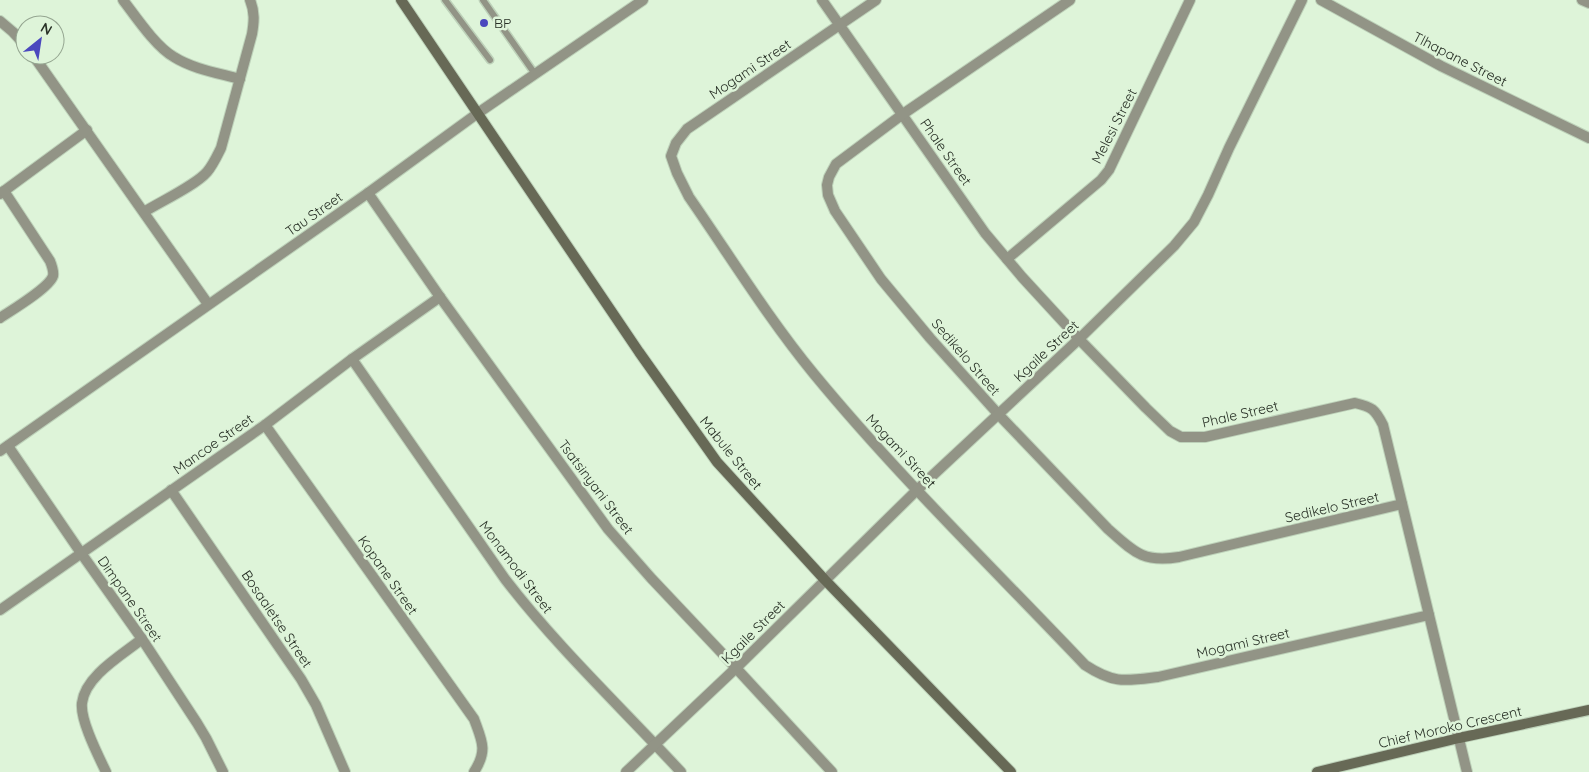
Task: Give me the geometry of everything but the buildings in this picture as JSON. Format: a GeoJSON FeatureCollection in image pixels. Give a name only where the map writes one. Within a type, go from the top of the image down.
{"type":"FeatureCollection","features":[{"type":"Feature","properties":{"kind":"street"},"geometry":{"type":"LineString","coordinates":[[123,0],[164,50],[173,57],[184,63],[240,79]]}},
{"type":"Feature","properties":{"kind":"street"},"geometry":{"type":"LineString","coordinates":[[144,212],[207,173],[221,148],[252,34],[254,19],[250,0]]}},
{"type":"Feature","properties":{"kind":"street","name":"Mabule Street"},"geometry":{"type":"LineString","coordinates":[[401,0],[633,344],[717,462],[825,580],[1011,772]]}},
{"type":"Feature","properties":{"kind":"street","name":"Tau Street"},"geometry":{"type":"LineString","coordinates":[[4,449],[478,114],[643,0]]}},
{"type":"Feature","properties":{"kind":"street","name":"Phale Street"},"geometry":{"type":"LineString","coordinates":[[822,0],[985,233],[1079,339],[1170,431],[1181,437],[1205,437],[1355,403],[1367,406],[1378,413],[1383,425],[1467,772]]}},
{"type":"Feature","properties":{"kind":"street","name":"Mogami Street"},"geometry":{"type":"LineString","coordinates":[[876,0],[687,130],[676,143],[671,156],[689,197],[781,331],[851,418],[917,490],[1085,665],[1101,676],[1116,680],[1158,677],[1429,615]]}},
{"type":"Feature","properties":{"kind":"street","name":"Sedikelo Street"},"geometry":{"type":"LineString","coordinates":[[1070,0],[903,114],[836,164],[829,177],[827,186],[828,195],[835,210],[882,278],[930,338],[999,415],[1108,529],[1127,546],[1149,558],[1162,560],[1179,558],[1402,504]]}},
{"type":"Feature","properties":{"kind":"street","name":"Melesi Street"},"geometry":{"type":"LineString","coordinates":[[1007,259],[1101,180],[1109,170],[1190,0]]}},
{"type":"Feature","properties":{"kind":"street","name":"Kgaile Street"},"geometry":{"type":"LineString","coordinates":[[626,772],[736,668],[917,490],[999,415],[1174,246],[1194,222],[1302,0]]}},
{"type":"Feature","properties":{"kind":"street","name":"Tlhapane Street"},"geometry":{"type":"LineString","coordinates":[[1321,0],[1441,66],[1589,138]]}},
{"type":"Feature","properties":{"kind":"street"},"geometry":{"type":"LineString","coordinates":[[1582,0],[1589,3]]}},
{"type":"Feature","properties":{"kind":"street"},"geometry":{"type":"LineString","coordinates":[[0,21],[15,34]]}},
{"type":"Feature","properties":{"kind":"street"},"geometry":{"type":"LineString","coordinates":[[40,65],[208,304]]}},
{"type":"Feature","properties":{"kind":"street"},"geometry":{"type":"LineString","coordinates":[[0,318],[49,283],[53,270],[50,261],[2,192],[87,130]]}},
{"type":"Feature","properties":{"kind":"street","name":"Tsatsinyani Street"},"geometry":{"type":"LineString","coordinates":[[368,193],[440,297],[608,528],[651,578],[832,772]]}},
{"type":"Feature","properties":{"kind":"street","name":"Mancoe Street"},"geometry":{"type":"LineString","coordinates":[[0,610],[265,425],[352,359],[440,297]]}},
{"type":"Feature","properties":{"kind":"street","name":"Monamodi Street"},"geometry":{"type":"LineString","coordinates":[[352,359],[529,611],[681,772]]}},
{"type":"Feature","properties":{"kind":"street","name":"Kopane Street"},"geometry":{"type":"LineString","coordinates":[[265,425],[474,719],[483,745],[481,761],[474,772]]}},
{"type":"Feature","properties":{"kind":"street","name":"Dimpane Street"},"geometry":{"type":"LineString","coordinates":[[4,449],[142,639],[206,738],[222,772]]}},
{"type":"Feature","properties":{"kind":"street","name":"Bosaaletse Street"},"geometry":{"type":"LineString","coordinates":[[172,490],[301,679],[316,705],[345,772]]}},
{"type":"Feature","properties":{"kind":"street"},"geometry":{"type":"LineString","coordinates":[[106,772],[88,731],[84,716],[82,704],[85,690],[104,669],[142,639]]}},
{"type":"Feature","properties":{"kind":"street","name":"Chief Moroko Crescent"},"geometry":{"type":"LineString","coordinates":[[1317,772],[1459,738],[1589,710]]}},
{"type":"Feature","properties":{"kind":"lane"},"geometry":{"type":"LineString","coordinates":[[445,0],[490,60]]}},
{"type":"Feature","properties":{"kind":"lane"},"geometry":{"type":"LineString","coordinates":[[483,0],[535,74]]}},
{"type":"Feature","properties":{"kind":"place","name":"BP"},"geometry":{"type":"Point","coordinates":[484,23]}}]}
